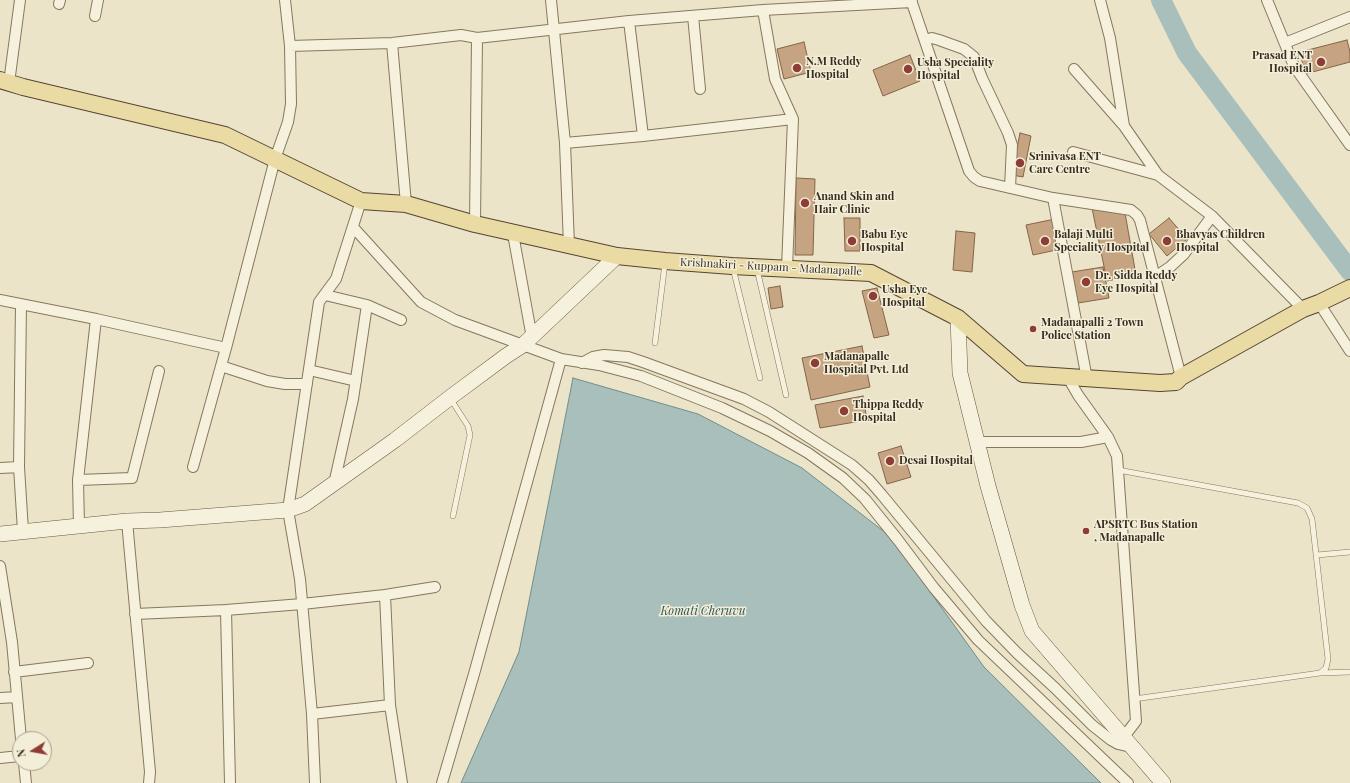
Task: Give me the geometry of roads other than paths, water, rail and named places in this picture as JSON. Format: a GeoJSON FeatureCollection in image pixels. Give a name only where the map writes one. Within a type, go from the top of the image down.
{"type":"FeatureCollection","features":[{"type":"Feature","properties":{"kind":"main road"},"geometry":{"type":"LineString","coordinates":[[5,82],[226,135],[361,201]]}},
{"type":"Feature","properties":{"kind":"main road","name":"Krishnakiri - Kuppam - Madanapalle"},"geometry":{"type":"LineString","coordinates":[[361,201],[406,204],[513,234],[616,256],[757,268],[787,268],[871,273],[958,318],[1023,374],[1067,376],[1087,379],[1176,382],[1181,377],[1303,309],[1350,288]]}},
{"type":"Feature","properties":{"kind":"street"},"geometry":{"type":"LineString","coordinates":[[5,82],[20,0]]}},
{"type":"Feature","properties":{"kind":"street"},"geometry":{"type":"LineString","coordinates":[[95,16],[98,0]]}},
{"type":"Feature","properties":{"kind":"street"},"geometry":{"type":"LineString","coordinates":[[193,467],[226,348],[275,159],[288,122],[291,104],[290,46],[285,0]]}},
{"type":"Feature","properties":{"kind":"street"},"geometry":{"type":"LineString","coordinates":[[550,0],[565,143],[569,245]]}},
{"type":"Feature","properties":{"kind":"street"},"geometry":{"type":"LineString","coordinates":[[1100,0],[1110,38],[1124,126]]}},
{"type":"Feature","properties":{"kind":"street"},"geometry":{"type":"LineString","coordinates":[[1267,0],[1294,66],[1350,145]]}},
{"type":"Feature","properties":{"kind":"street"},"geometry":{"type":"LineString","coordinates":[[290,46],[392,43],[461,35],[477,38],[629,21],[763,10],[912,1],[969,171],[974,177],[980,181],[1053,198],[1130,210],[1140,220],[1181,377]]}},
{"type":"Feature","properties":{"kind":"street"},"geometry":{"type":"LineString","coordinates":[[763,10],[775,79],[793,119],[787,268]]}},
{"type":"Feature","properties":{"kind":"street"},"geometry":{"type":"LineString","coordinates":[[693,16],[700,89]]}},
{"type":"Feature","properties":{"kind":"street"},"geometry":{"type":"LineString","coordinates":[[1285,43],[1350,17]]}},
{"type":"Feature","properties":{"kind":"street"},"geometry":{"type":"LineString","coordinates":[[629,21],[643,136]]}},
{"type":"Feature","properties":{"kind":"street"},"geometry":{"type":"LineString","coordinates":[[475,224],[477,38]]}},
{"type":"Feature","properties":{"kind":"street"},"geometry":{"type":"LineString","coordinates":[[925,40],[932,38],[939,40],[964,49],[974,57],[1012,145],[1010,188]]}},
{"type":"Feature","properties":{"kind":"street"},"geometry":{"type":"LineString","coordinates":[[392,43],[406,204]]}},
{"type":"Feature","properties":{"kind":"street"},"geometry":{"type":"LineString","coordinates":[[1074,69],[1124,126],[1158,175],[1212,216],[1303,309]]}},
{"type":"Feature","properties":{"kind":"street"},"geometry":{"type":"LineString","coordinates":[[565,143],[643,136],[793,119]]}},
{"type":"Feature","properties":{"kind":"street"},"geometry":{"type":"LineString","coordinates":[[1073,152],[1158,175]]}},
{"type":"Feature","properties":{"kind":"street"},"geometry":{"type":"LineString","coordinates":[[1053,198],[1087,379]]}},
{"type":"Feature","properties":{"kind":"street"},"geometry":{"type":"LineString","coordinates":[[315,783],[312,714],[300,580],[288,510],[319,302],[336,279],[361,201]]}},
{"type":"Feature","properties":{"kind":"street"},"geometry":{"type":"LineString","coordinates":[[1155,277],[1170,267],[1184,254],[1212,216]]}},
{"type":"Feature","properties":{"kind":"street"},"geometry":{"type":"LineString","coordinates":[[353,227],[421,302],[455,320],[528,342],[561,359],[599,365],[641,376],[722,408],[770,431],[808,453],[843,478],[865,499],[934,588],[978,640],[1128,783]]}},
{"type":"Feature","properties":{"kind":"street"},"geometry":{"type":"LineString","coordinates":[[513,234],[528,342]]}},
{"type":"Feature","properties":{"kind":"street"},"geometry":{"type":"LineString","coordinates":[[0,534],[127,521],[160,520],[288,510],[305,504],[395,440],[449,397],[528,342],[616,256]]}},
{"type":"Feature","properties":{"kind":"street"},"geometry":{"type":"LineString","coordinates":[[325,295],[367,305],[401,320]]}},
{"type":"Feature","properties":{"kind":"street"},"geometry":{"type":"LineString","coordinates":[[0,300],[96,319],[226,348]]}},
{"type":"Feature","properties":{"kind":"street"},"geometry":{"type":"LineString","coordinates":[[1320,302],[1350,350]]}},
{"type":"Feature","properties":{"kind":"street"},"geometry":{"type":"LineString","coordinates":[[20,304],[19,467],[23,531]]}},
{"type":"Feature","properties":{"kind":"street"},"geometry":{"type":"LineString","coordinates":[[334,484],[353,399],[367,305]]}},
{"type":"Feature","properties":{"kind":"street"},"geometry":{"type":"LineString","coordinates":[[958,318],[960,374],[977,442],[1022,605],[1032,631],[1163,783]]}},
{"type":"Feature","properties":{"kind":"street"},"geometry":{"type":"LineString","coordinates":[[79,526],[78,480],[96,319]]}},
{"type":"Feature","properties":{"kind":"street"},"geometry":{"type":"LineString","coordinates":[[582,362],[593,357],[604,355],[628,357],[744,399],[769,412],[852,465],[874,485],[986,621],[1017,653],[1092,725],[1118,744],[1127,742]]}},
{"type":"Feature","properties":{"kind":"street"},"geometry":{"type":"LineString","coordinates":[[442,783],[561,359]]}},
{"type":"Feature","properties":{"kind":"street"},"geometry":{"type":"LineString","coordinates":[[221,366],[267,381],[285,384],[306,384]]}},
{"type":"Feature","properties":{"kind":"street"},"geometry":{"type":"LineString","coordinates":[[78,480],[132,478],[159,370]]}},
{"type":"Feature","properties":{"kind":"street"},"geometry":{"type":"LineString","coordinates":[[309,370],[356,380]]}},
{"type":"Feature","properties":{"kind":"street"},"geometry":{"type":"LineString","coordinates":[[1067,376],[1078,395],[1108,437],[1117,456],[1136,721],[1127,742]]}},
{"type":"Feature","properties":{"kind":"street"},"geometry":{"type":"LineString","coordinates":[[977,442],[1081,442],[1108,437]]}},
{"type":"Feature","properties":{"kind":"street"},"geometry":{"type":"LineString","coordinates":[[0,468],[19,467]]}},
{"type":"Feature","properties":{"kind":"street"},"geometry":{"type":"LineString","coordinates":[[127,521],[150,772],[149,783]]}},
{"type":"Feature","properties":{"kind":"street"},"geometry":{"type":"LineString","coordinates":[[0,566],[4,624],[14,672],[20,731]]}},
{"type":"Feature","properties":{"kind":"street"},"geometry":{"type":"LineString","coordinates":[[135,614],[226,610],[302,604],[385,595],[435,587]]}},
{"type":"Feature","properties":{"kind":"street"},"geometry":{"type":"LineString","coordinates":[[385,595],[390,705],[402,783]]}},
{"type":"Feature","properties":{"kind":"street"},"geometry":{"type":"LineString","coordinates":[[226,610],[230,783]]}},
{"type":"Feature","properties":{"kind":"street"},"geometry":{"type":"LineString","coordinates":[[14,672],[88,663]]}},
{"type":"Feature","properties":{"kind":"street"},"geometry":{"type":"LineString","coordinates":[[0,698],[17,697]]}},
{"type":"Feature","properties":{"kind":"street"},"geometry":{"type":"LineString","coordinates":[[312,714],[390,705]]}},
{"type":"Feature","properties":{"kind":"street"},"geometry":{"type":"LineString","coordinates":[[0,758],[12,757]]}},
{"type":"Feature","properties":{"kind":"street"},"geometry":{"type":"LineString","coordinates":[[25,771],[26,783]]}},
{"type":"Feature","properties":{"kind":"lane"},"geometry":{"type":"LineString","coordinates":[[655,343],[665,261]]}},
{"type":"Feature","properties":{"kind":"lane"},"geometry":{"type":"LineString","coordinates":[[732,266],[760,378]]}},
{"type":"Feature","properties":{"kind":"lane"},"geometry":{"type":"LineString","coordinates":[[757,268],[786,395]]}},
{"type":"Feature","properties":{"kind":"lane"},"geometry":{"type":"LineString","coordinates":[[449,397],[468,426],[470,435],[452,516]]}},
{"type":"Feature","properties":{"kind":"lane"},"geometry":{"type":"LineString","coordinates":[[1118,470],[1298,503],[1307,508],[1312,519],[1328,659],[1326,668],[1320,673]]}},
{"type":"Feature","properties":{"kind":"lane"},"geometry":{"type":"LineString","coordinates":[[1317,555],[1350,552]]}},
{"type":"Feature","properties":{"kind":"lane"},"geometry":{"type":"LineString","coordinates":[[1134,699],[1320,673],[1350,672]]}},
{"type":"Feature","properties":{"kind":"water","name":"Komati Cheruvu"},"geometry":{"type":"Polygon","coordinates":[[[573,378],[698,414],[802,468],[891,537],[984,667],[1101,783],[461,783],[519,652],[573,378]]]}},
{"type":"Feature","properties":{"kind":"waterway"},"geometry":{"type":"LineString","coordinates":[[1161,0],[1187,53],[1350,271]]}},
{"type":"Feature","properties":{"kind":"place","name":"Prasad ENT Hospital"},"geometry":{"type":"Point","coordinates":[1321,62]}},
{"type":"Feature","properties":{"kind":"place","name":"N.M Reddy Hospital"},"geometry":{"type":"Point","coordinates":[797,68]}},
{"type":"Feature","properties":{"kind":"place","name":"Usha Speciality Hospital"},"geometry":{"type":"Point","coordinates":[908,69]}},
{"type":"Feature","properties":{"kind":"place","name":"Srinivasa ENT Care Centre"},"geometry":{"type":"Point","coordinates":[1020,163]}},
{"type":"Feature","properties":{"kind":"place","name":"Anand Skin and Hair Clinic"},"geometry":{"type":"Point","coordinates":[805,203]}},
{"type":"Feature","properties":{"kind":"place","name":"Babu Eye Hospital"},"geometry":{"type":"Point","coordinates":[852,241]}},
{"type":"Feature","properties":{"kind":"place","name":"Balaji Multi Speciality Hospital"},"geometry":{"type":"Point","coordinates":[1045,241]}},
{"type":"Feature","properties":{"kind":"place","name":"Bhavyas Children Hospital"},"geometry":{"type":"Point","coordinates":[1167,241]}},
{"type":"Feature","properties":{"kind":"place","name":"Dr. Sidda Reddy Eye Hospital"},"geometry":{"type":"Point","coordinates":[1086,282]}},
{"type":"Feature","properties":{"kind":"place","name":"Usha Eye Hospital"},"geometry":{"type":"Point","coordinates":[873,296]}},
{"type":"Feature","properties":{"kind":"place","name":"Madanapalli 2 Town Police Station"},"geometry":{"type":"Point","coordinates":[1033,329]}},
{"type":"Feature","properties":{"kind":"place","name":"Madanapalle Hospital Pvt. Ltd"},"geometry":{"type":"Point","coordinates":[815,363]}},
{"type":"Feature","properties":{"kind":"place","name":"Thippa Reddy Hospital"},"geometry":{"type":"Point","coordinates":[844,411]}},
{"type":"Feature","properties":{"kind":"place","name":"Desai Hospital"},"geometry":{"type":"Point","coordinates":[890,461]}},
{"type":"Feature","properties":{"kind":"place","name":"APSRTC Bus Station , Madanapalle"},"geometry":{"type":"Point","coordinates":[1086,531]}}]}
